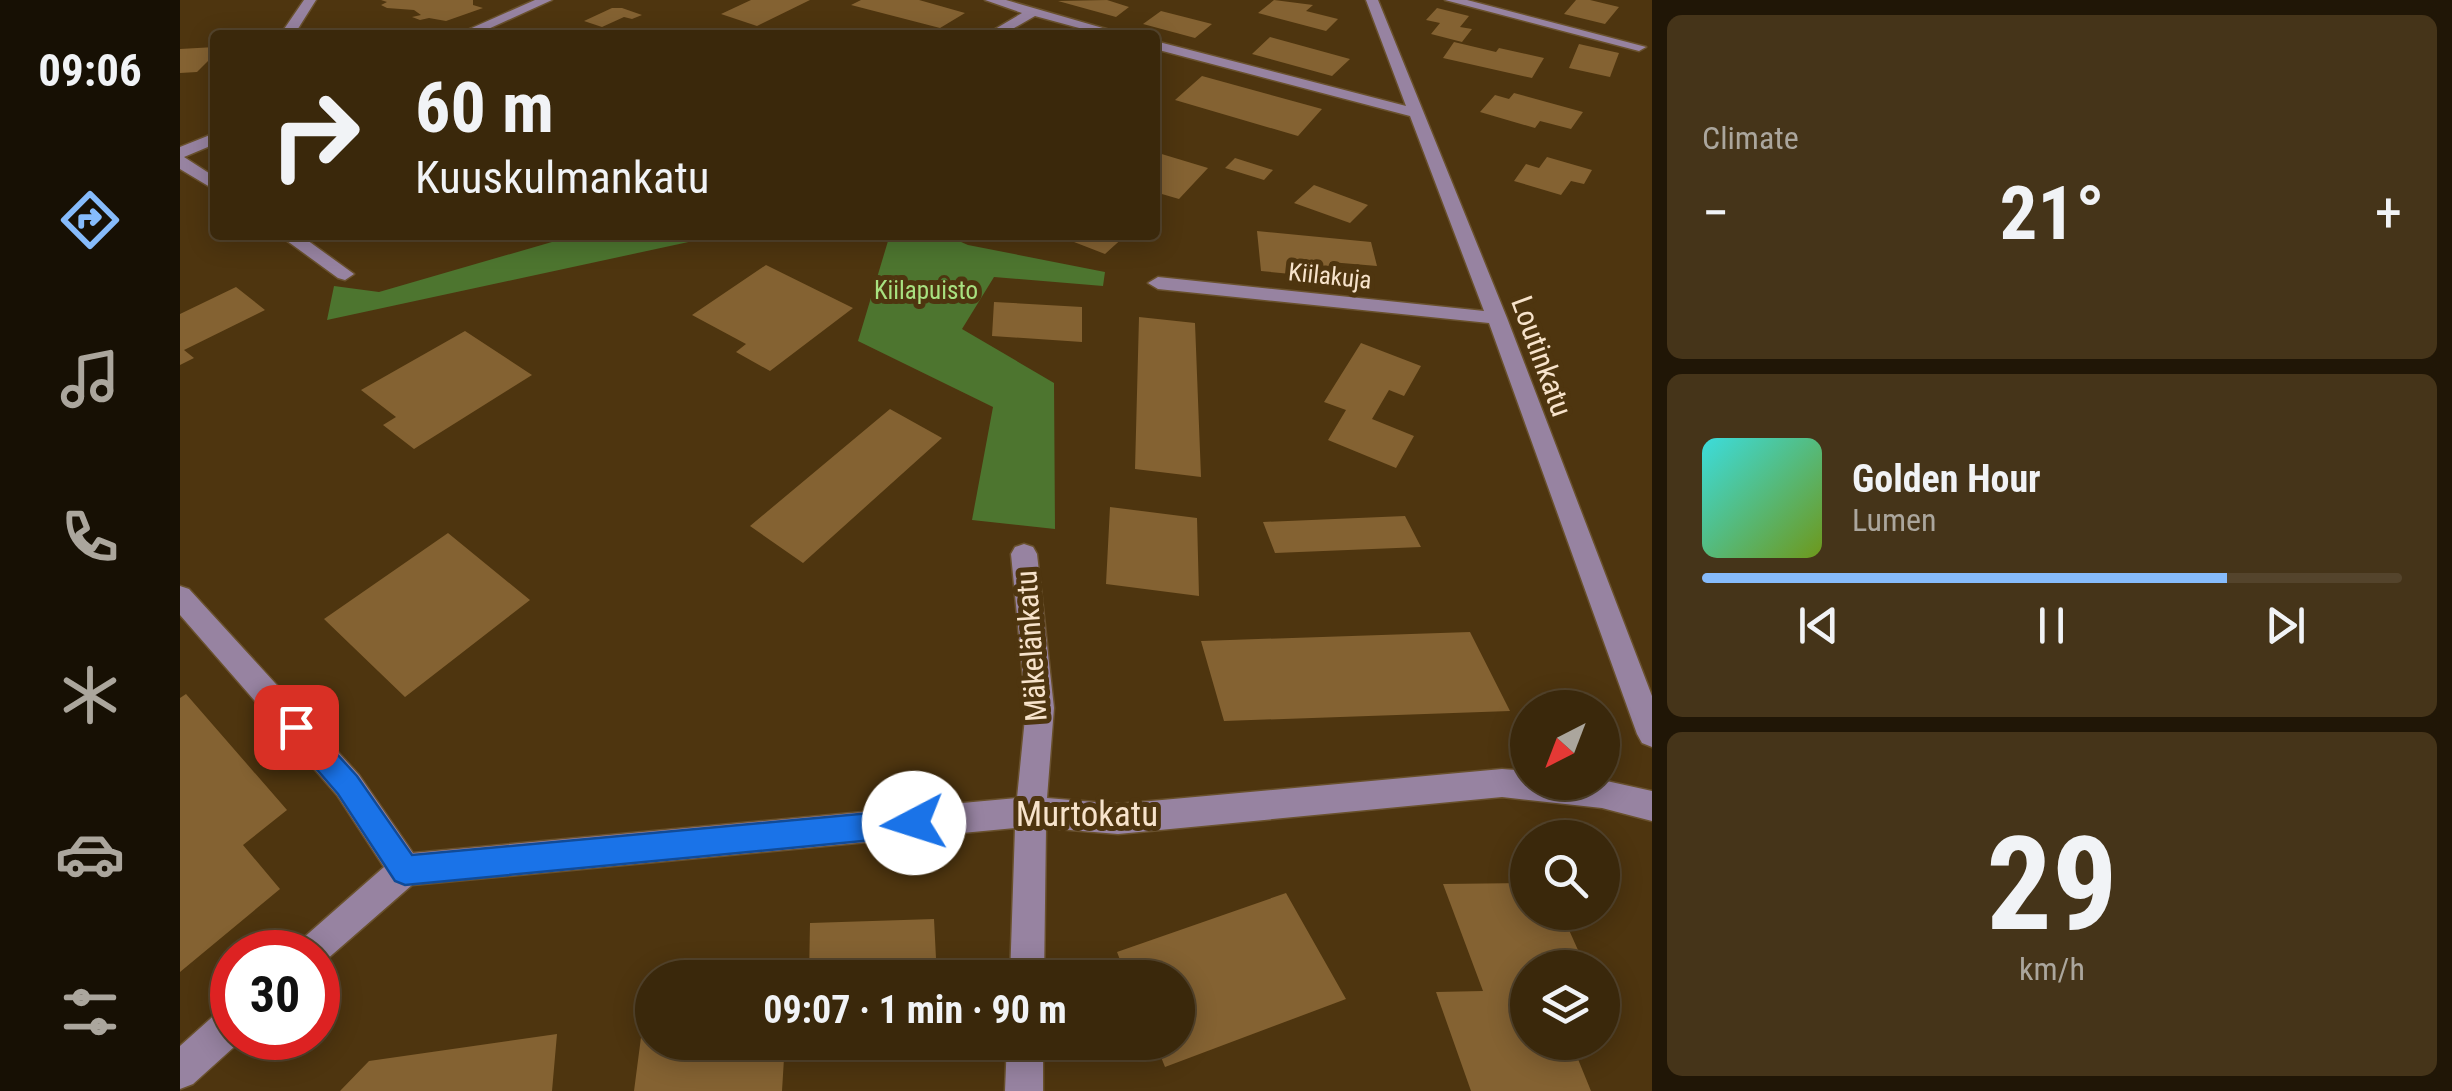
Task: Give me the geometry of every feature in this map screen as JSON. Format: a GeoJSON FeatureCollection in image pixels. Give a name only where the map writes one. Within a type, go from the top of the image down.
{"type":"FeatureCollection","features":[{"type":"Feature","properties":{"kind":"street"},"geometry":{"type":"LineString","coordinates":[[290,30],[310,0]]}},
{"type":"Feature","properties":{"kind":"street"},"geometry":{"type":"LineString","coordinates":[[475,30],[546,0]]}},
{"type":"Feature","properties":{"kind":"street"},"geometry":{"type":"LineString","coordinates":[[992,0],[1101,30]]}},
{"type":"Feature","properties":{"kind":"street","name":"Loutinkatu"},"geometry":{"type":"LineString","coordinates":[[1372,0],[1497,318],[1652,734]]}},
{"type":"Feature","properties":{"kind":"street"},"geometry":{"type":"LineString","coordinates":[[1452,0],[1639,48]]}},
{"type":"Feature","properties":{"kind":"street"},"geometry":{"type":"LineString","coordinates":[[1001,30],[1034,12]]}},
{"type":"Feature","properties":{"kind":"street"},"geometry":{"type":"LineString","coordinates":[[1160,45],[1388,108],[1418,112]]}},
{"type":"Feature","properties":{"kind":"street"},"geometry":{"type":"LineString","coordinates":[[180,152],[210,140]]}},
{"type":"Feature","properties":{"kind":"street"},"geometry":{"type":"LineString","coordinates":[[180,162],[210,182]]}},
{"type":"Feature","properties":{"kind":"street"},"geometry":{"type":"LineString","coordinates":[[295,240],[346,274]]}},
{"type":"Feature","properties":{"kind":"street","name":"Kiilakuja"},"geometry":{"type":"LineString","coordinates":[[1158,283],[1497,318]]}},
{"type":"Feature","properties":{"kind":"street","name":"Mäkelänkatu"},"geometry":{"type":"LineString","coordinates":[[1024,554],[1040,708],[1031,812],[1027,960]]}},
{"type":"Feature","properties":{"kind":"street"},"geometry":{"type":"LineString","coordinates":[[180,598],[348,785],[405,870],[338,930]]}},
{"type":"Feature","properties":{"kind":"street","name":"Murtokatu"},"geometry":{"type":"LineString","coordinates":[[405,870],[1031,812],[1118,819],[1502,783],[1602,794],[1652,806]]}},
{"type":"Feature","properties":{"kind":"street"},"geometry":{"type":"LineString","coordinates":[[180,1071],[210,1044]]}},
{"type":"Feature","properties":{"kind":"street"},"geometry":{"type":"LineString","coordinates":[[1024,1091],[1025,1060]]}},
{"type":"Feature","properties":{"kind":"green space"},"geometry":{"type":"Polygon","coordinates":[[[559,240],[698,240],[327,320],[334,286],[379,292],[559,240]]]}},
{"type":"Feature","properties":{"kind":"green space","name":"Kiilapuisto"},"geometry":{"type":"Polygon","coordinates":[[[956,240],[1105,272],[1103,286],[994,277],[962,329],[1054,383],[1055,529],[972,520],[993,407],[858,341],[888,241],[956,240]]]}},
{"type":"Feature","properties":{"kind":"building"},"geometry":{"type":"Polygon","coordinates":[[[381,0],[473,0],[473,5],[483,8],[446,21],[420,20],[412,17],[421,15],[414,10],[387,8],[381,5],[387,2],[381,0]]]}},
{"type":"Feature","properties":{"kind":"building"},"geometry":{"type":"Polygon","coordinates":[[[751,0],[810,0],[757,26],[721,14],[751,0]]]}},
{"type":"Feature","properties":{"kind":"building"},"geometry":{"type":"Polygon","coordinates":[[[861,0],[919,0],[965,13],[940,28],[851,5],[861,0]]]}},
{"type":"Feature","properties":{"kind":"building"},"geometry":{"type":"Polygon","coordinates":[[[1107,0],[1129,7],[1116,17],[1058,1],[1107,0]]]}},
{"type":"Feature","properties":{"kind":"building"},"geometry":{"type":"Polygon","coordinates":[[[1274,0],[1313,5],[1306,11],[1338,19],[1326,31],[1258,13],[1274,0]]]}},
{"type":"Feature","properties":{"kind":"building"},"geometry":{"type":"Polygon","coordinates":[[[1576,0],[1619,7],[1605,24],[1564,14],[1576,0]]]}},
{"type":"Feature","properties":{"kind":"building"},"geometry":{"type":"Polygon","coordinates":[[[612,8],[642,15],[624,17],[602,27],[584,21],[612,8]]]}},
{"type":"Feature","properties":{"kind":"building"},"geometry":{"type":"Polygon","coordinates":[[[1437,8],[1469,16],[1460,27],[1472,29],[1462,42],[1431,34],[1440,23],[1426,20],[1437,8]]]}},
{"type":"Feature","properties":{"kind":"building"},"geometry":{"type":"Polygon","coordinates":[[[1161,11],[1212,24],[1195,38],[1143,24],[1161,11]]]}},
{"type":"Feature","properties":{"kind":"building"},"geometry":{"type":"Polygon","coordinates":[[[1270,37],[1350,59],[1332,76],[1252,54],[1270,37]]]}},
{"type":"Feature","properties":{"kind":"building"},"geometry":{"type":"Polygon","coordinates":[[[1454,42],[1544,58],[1532,78],[1443,58],[1454,42]]]}},
{"type":"Feature","properties":{"kind":"building"},"geometry":{"type":"Polygon","coordinates":[[[1579,44],[1619,53],[1610,77],[1569,68],[1579,44]]]}},
{"type":"Feature","properties":{"kind":"building"},"geometry":{"type":"Polygon","coordinates":[[[210,47],[210,59],[197,72],[180,73],[180,49],[210,47]]]}},
{"type":"Feature","properties":{"kind":"building"},"geometry":{"type":"Polygon","coordinates":[[[1202,76],[1322,109],[1298,136],[1175,100],[1202,76]]]}},
{"type":"Feature","properties":{"kind":"building"},"geometry":{"type":"Polygon","coordinates":[[[1514,93],[1583,112],[1571,129],[1540,121],[1535,128],[1480,112],[1495,95],[1509,99],[1514,93]]]}},
{"type":"Feature","properties":{"kind":"building"},"geometry":{"type":"Polygon","coordinates":[[[1160,154],[1208,168],[1179,199],[1160,193],[1160,154]]]}},
{"type":"Feature","properties":{"kind":"building"},"geometry":{"type":"Polygon","coordinates":[[[1547,157],[1592,170],[1584,184],[1571,181],[1561,195],[1514,181],[1526,164],[1539,168],[1547,157]]]}},
{"type":"Feature","properties":{"kind":"building"},"geometry":{"type":"Polygon","coordinates":[[[1235,158],[1273,170],[1264,180],[1225,168],[1235,158]]]}},
{"type":"Feature","properties":{"kind":"building"},"geometry":{"type":"Polygon","coordinates":[[[1314,185],[1368,205],[1350,223],[1294,203],[1314,185]]]}},
{"type":"Feature","properties":{"kind":"building"},"geometry":{"type":"Polygon","coordinates":[[[1257,231],[1371,242],[1377,266],[1330,262],[1333,278],[1261,271],[1257,231]]]}},
{"type":"Feature","properties":{"kind":"building"},"geometry":{"type":"Polygon","coordinates":[[[1069,240],[1120,240],[1105,254],[1069,240]]]}},
{"type":"Feature","properties":{"kind":"building"},"geometry":{"type":"Polygon","coordinates":[[[766,265],[853,308],[770,371],[736,352],[746,344],[692,315],[766,265]]]}},
{"type":"Feature","properties":{"kind":"building"},"geometry":{"type":"Polygon","coordinates":[[[236,287],[265,310],[184,350],[194,358],[180,365],[180,314],[236,287]]]}},
{"type":"Feature","properties":{"kind":"building"},"geometry":{"type":"Polygon","coordinates":[[[994,302],[1082,307],[1082,342],[992,336],[994,302]]]}},
{"type":"Feature","properties":{"kind":"building"},"geometry":{"type":"Polygon","coordinates":[[[1139,317],[1195,323],[1201,477],[1135,469],[1139,317]]]}},
{"type":"Feature","properties":{"kind":"building"},"geometry":{"type":"Polygon","coordinates":[[[465,331],[532,375],[414,449],[383,425],[396,417],[361,390],[465,331]]]}},
{"type":"Feature","properties":{"kind":"building"},"geometry":{"type":"Polygon","coordinates":[[[1361,343],[1421,366],[1404,396],[1389,390],[1372,419],[1414,436],[1396,468],[1328,440],[1346,410],[1324,402],[1361,343]]]}},
{"type":"Feature","properties":{"kind":"building"},"geometry":{"type":"Polygon","coordinates":[[[890,409],[942,438],[803,563],[750,526],[890,409]]]}},
{"type":"Feature","properties":{"kind":"building"},"geometry":{"type":"Polygon","coordinates":[[[1110,507],[1197,518],[1199,596],[1106,584],[1110,507]]]}},
{"type":"Feature","properties":{"kind":"building"},"geometry":{"type":"Polygon","coordinates":[[[1405,516],[1421,547],[1275,553],[1263,522],[1405,516]]]}},
{"type":"Feature","properties":{"kind":"building"},"geometry":{"type":"Polygon","coordinates":[[[448,533],[530,600],[405,697],[324,619],[448,533]]]}},
{"type":"Feature","properties":{"kind":"building"},"geometry":{"type":"Polygon","coordinates":[[[1470,632],[1510,711],[1224,721],[1201,641],[1470,632]]]}},
{"type":"Feature","properties":{"kind":"building"},"geometry":{"type":"Polygon","coordinates":[[[186,694],[287,810],[243,845],[280,889],[231,930],[210,930],[210,947],[180,972],[180,698],[186,694]]]}},
{"type":"Feature","properties":{"kind":"building"},"geometry":{"type":"Polygon","coordinates":[[[1510,883],[1510,930],[1569,930],[1578,950],[1510,950],[1510,1060],[1578,1060],[1591,1091],[1471,1091],[1436,992],[1483,991],[1443,884],[1510,883]]]}},
{"type":"Feature","properties":{"kind":"building"},"geometry":{"type":"Polygon","coordinates":[[[1286,893],[1346,999],[1195,1056],[1195,960],[1120,960],[1117,952],[1286,893]]]}},
{"type":"Feature","properties":{"kind":"building"},"geometry":{"type":"Polygon","coordinates":[[[934,919],[936,960],[809,960],[810,923],[934,919]]]}},
{"type":"Feature","properties":{"kind":"building"},"geometry":{"type":"Polygon","coordinates":[[[557,1034],[552,1091],[340,1091],[369,1061],[557,1034]]]}},
{"type":"Feature","properties":{"kind":"building"},"geometry":{"type":"Polygon","coordinates":[[[638,1060],[784,1060],[782,1091],[634,1091],[638,1060]]]}},
{"type":"Feature","properties":{"kind":"building"},"geometry":{"type":"Polygon","coordinates":[[[1162,1060],[1184,1060],[1165,1067],[1162,1060]]]}},
{"type":"Feature","properties":{"kind":"route"},"geometry":{"type":"LineString","coordinates":[[296,727],[348,785],[405,870],[914,823]]}}]}
